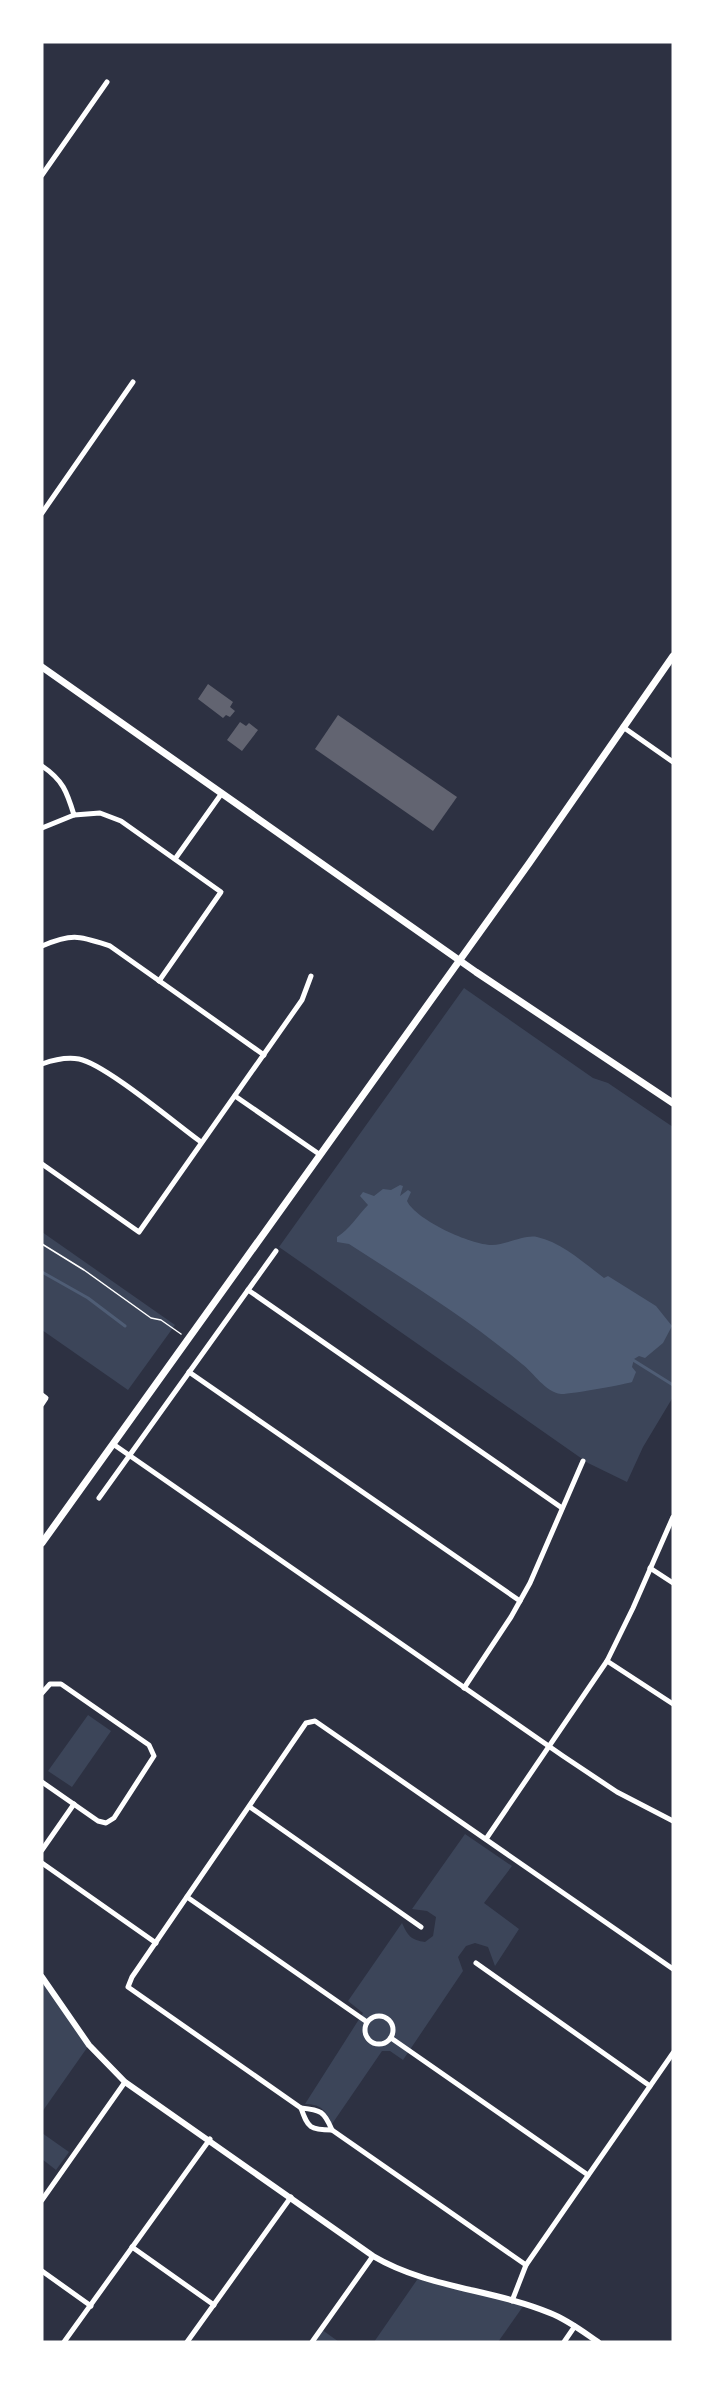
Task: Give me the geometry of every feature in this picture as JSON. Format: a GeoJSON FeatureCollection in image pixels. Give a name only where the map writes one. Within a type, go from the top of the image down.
{"type":"FeatureCollection","features":[{"type":"Feature","properties":{"kind":"main road"},"geometry":{"type":"LineString","coordinates":[[42,1543],[460,960],[673,656]]}},
{"type":"Feature","properties":{"kind":"main road"},"geometry":{"type":"LineString","coordinates":[[42,668],[460,960],[673,1103]]}},
{"type":"Feature","properties":{"kind":"street"},"geometry":{"type":"LineString","coordinates":[[42,175],[107,82]]}},
{"type":"Feature","properties":{"kind":"street"},"geometry":{"type":"LineString","coordinates":[[42,513],[133,382]]}},
{"type":"Feature","properties":{"kind":"street"},"geometry":{"type":"LineString","coordinates":[[623,727],[673,762]]}},
{"type":"Feature","properties":{"kind":"street"},"geometry":{"type":"LineString","coordinates":[[42,766],[53,773],[67,790],[74,815]]}},
{"type":"Feature","properties":{"kind":"street"},"geometry":{"type":"LineString","coordinates":[[175,859],[222,793]]}},
{"type":"Feature","properties":{"kind":"street"},"geometry":{"type":"LineString","coordinates":[[42,828],[74,815],[100,813],[121,820],[221,892],[159,981]]}},
{"type":"Feature","properties":{"kind":"street"},"geometry":{"type":"LineString","coordinates":[[42,946],[69,936],[81,937],[110,946],[264,1055]]}},
{"type":"Feature","properties":{"kind":"street"},"geometry":{"type":"LineString","coordinates":[[42,1164],[139,1232],[302,1000],[311,976]]}},
{"type":"Feature","properties":{"kind":"street"},"geometry":{"type":"LineString","coordinates":[[42,1064],[64,1059],[80,1059],[102,1070],[201,1142]]}},
{"type":"Feature","properties":{"kind":"street"},"geometry":{"type":"LineString","coordinates":[[235,1096],[319,1154]]}},
{"type":"Feature","properties":{"kind":"street"},"geometry":{"type":"LineString","coordinates":[[99,1498],[276,1251]]}},
{"type":"Feature","properties":{"kind":"street"},"geometry":{"type":"LineString","coordinates":[[248,1290],[562,1508]]}},
{"type":"Feature","properties":{"kind":"street"},"geometry":{"type":"LineString","coordinates":[[189,1372],[520,1601]]}},
{"type":"Feature","properties":{"kind":"street"},"geometry":{"type":"LineString","coordinates":[[42,1404],[44,1396]]}},
{"type":"Feature","properties":{"kind":"street"},"geometry":{"type":"LineString","coordinates":[[113,1444],[550,1747],[617,1792],[673,1821]]}},
{"type":"Feature","properties":{"kind":"street"},"geometry":{"type":"LineString","coordinates":[[465,1688],[520,1601],[583,1461]]}},
{"type":"Feature","properties":{"kind":"street"},"geometry":{"type":"LineString","coordinates":[[486,1839],[607,1661],[673,1517]]}},
{"type":"Feature","properties":{"kind":"street"},"geometry":{"type":"LineString","coordinates":[[650,1568],[673,1583]]}},
{"type":"Feature","properties":{"kind":"street"},"geometry":{"type":"LineString","coordinates":[[607,1661],[673,1704]]}},
{"type":"Feature","properties":{"kind":"street"},"geometry":{"type":"LineString","coordinates":[[42,1693],[50,1684],[61,1684],[149,1745],[154,1752],[150,1764],[110,1821],[101,1823],[42,1782]]}},
{"type":"Feature","properties":{"kind":"street"},"geometry":{"type":"LineString","coordinates":[[526,2265],[332,2130],[326,2117],[320,2111],[301,2108],[128,1987],[132,1977],[306,1723],[315,1721],[673,1969]]}},
{"type":"Feature","properties":{"kind":"street"},"geometry":{"type":"LineString","coordinates":[[42,1850],[74,1804]]}},
{"type":"Feature","properties":{"kind":"street"},"geometry":{"type":"LineString","coordinates":[[249,1807],[421,1927]]}},
{"type":"Feature","properties":{"kind":"street"},"geometry":{"type":"LineString","coordinates":[[42,1863],[156,1943]]}},
{"type":"Feature","properties":{"kind":"street"},"geometry":{"type":"LineString","coordinates":[[187,1897],[367,2022]]}},
{"type":"Feature","properties":{"kind":"street"},"geometry":{"type":"LineString","coordinates":[[476,1963],[650,2086]]}},
{"type":"Feature","properties":{"kind":"street"},"geometry":{"type":"LineString","coordinates":[[42,1977],[89,2045],[125,2082],[210,2139],[373,2256],[419,2277],[552,2313],[598,2342]]}},
{"type":"Feature","properties":{"kind":"street"},"geometry":{"type":"LineString","coordinates":[[380,2015],[387,2018],[394,2031],[391,2038],[386,2043],[371,2042],[364,2029],[367,2022],[372,2017],[380,2015]]}},
{"type":"Feature","properties":{"kind":"street"},"geometry":{"type":"LineString","coordinates":[[391,2038],[588,2175]]}},
{"type":"Feature","properties":{"kind":"street"},"geometry":{"type":"LineString","coordinates":[[512,2301],[526,2265],[673,2053]]}},
{"type":"Feature","properties":{"kind":"street"},"geometry":{"type":"LineString","coordinates":[[42,2200],[125,2082]]}},
{"type":"Feature","properties":{"kind":"street"},"geometry":{"type":"LineString","coordinates":[[301,2108],[309,2127],[317,2130],[332,2130]]}},
{"type":"Feature","properties":{"kind":"street"},"geometry":{"type":"LineString","coordinates":[[64,2342],[210,2139]]}},
{"type":"Feature","properties":{"kind":"street"},"geometry":{"type":"LineString","coordinates":[[187,2342],[291,2198]]}},
{"type":"Feature","properties":{"kind":"street"},"geometry":{"type":"LineString","coordinates":[[132,2247],[214,2305]]}},
{"type":"Feature","properties":{"kind":"street"},"geometry":{"type":"LineString","coordinates":[[312,2342],[373,2256]]}},
{"type":"Feature","properties":{"kind":"street"},"geometry":{"type":"LineString","coordinates":[[42,2271],[91,2306]]}},
{"type":"Feature","properties":{"kind":"street"},"geometry":{"type":"LineString","coordinates":[[564,2342],[575,2326]]}},
{"type":"Feature","properties":{"kind":"path"},"geometry":{"type":"LineString","coordinates":[[42,1244],[94,1277],[151,1318],[160,1320],[188,1340]]}},
{"type":"Feature","properties":{"kind":"shaded area"},"geometry":{"type":"Polygon","coordinates":[[[464,988],[593,1078],[608,1083],[673,1127],[673,1397],[643,1447],[627,1482],[588,1463],[279,1247],[464,988]]]}},
{"type":"Feature","properties":{"kind":"shaded area"},"geometry":{"type":"Polygon","coordinates":[[[400,1185],[403,1186],[400,1196],[408,1190],[411,1192],[407,1201],[421,1216],[471,1241],[492,1245],[532,1236],[555,1243],[604,1278],[608,1276],[656,1306],[672,1326],[663,1343],[645,1358],[639,1356],[634,1359],[632,1367],[636,1372],[632,1382],[565,1394],[550,1390],[522,1364],[459,1316],[349,1244],[337,1242],[337,1237],[368,1205],[360,1196],[363,1192],[374,1196],[383,1189],[391,1190],[400,1185]]]}},
{"type":"Feature","properties":{"kind":"shaded area"},"geometry":{"type":"Polygon","coordinates":[[[42,1232],[175,1325],[128,1390],[42,1330],[42,1232]]]}},
{"type":"Feature","properties":{"kind":"shaded area"},"geometry":{"type":"Polygon","coordinates":[[[88,1715],[111,1731],[72,1787],[48,1771],[88,1715]]]}},
{"type":"Feature","properties":{"kind":"shaded area"},"geometry":{"type":"Polygon","coordinates":[[[465,1834],[512,1866],[484,1903],[519,1929],[495,1966],[488,1947],[475,1943],[466,1946],[458,1957],[463,1971],[403,2060],[390,2051],[382,2051],[332,2124],[322,2109],[315,2105],[305,2104],[363,2013],[348,2001],[402,1923],[413,1939],[425,1942],[433,1936],[436,1917],[427,1911],[412,1909],[465,1834]]]}},
{"type":"Feature","properties":{"kind":"shaded area"},"geometry":{"type":"Polygon","coordinates":[[[42,1977],[89,2045],[42,2112],[42,1977]]]}},
{"type":"Feature","properties":{"kind":"shaded area"},"geometry":{"type":"Polygon","coordinates":[[[42,2133],[69,2152],[56,2170],[42,2159],[42,2133]]]}},
{"type":"Feature","properties":{"kind":"shaded area"},"geometry":{"type":"Polygon","coordinates":[[[419,2277],[524,2305],[498,2342],[374,2342],[419,2277]]]}},
{"type":"Feature","properties":{"kind":"shaded area"},"geometry":{"type":"Polygon","coordinates":[[[321,2329],[339,2342],[312,2342],[321,2329]]]}},
{"type":"Feature","properties":{"kind":"building"},"geometry":{"type":"Polygon","coordinates":[[[208,684],[233,702],[230,707],[235,711],[230,717],[226,715],[223,718],[198,699],[208,684]]]}},
{"type":"Feature","properties":{"kind":"building"},"geometry":{"type":"Polygon","coordinates":[[[338,715],[457,797],[433,831],[315,749],[338,715]]]}},
{"type":"Feature","properties":{"kind":"building"},"geometry":{"type":"Polygon","coordinates":[[[240,722],[246,726],[249,723],[258,730],[242,751],[227,740],[240,722]]]}},
{"type":"Feature","properties":{"kind":"waterway"},"geometry":{"type":"LineString","coordinates":[[42,1272],[88,1298],[125,1326]]}},
{"type":"Feature","properties":{"kind":"waterway"},"geometry":{"type":"LineString","coordinates":[[633,1360],[673,1385]]}}]}
